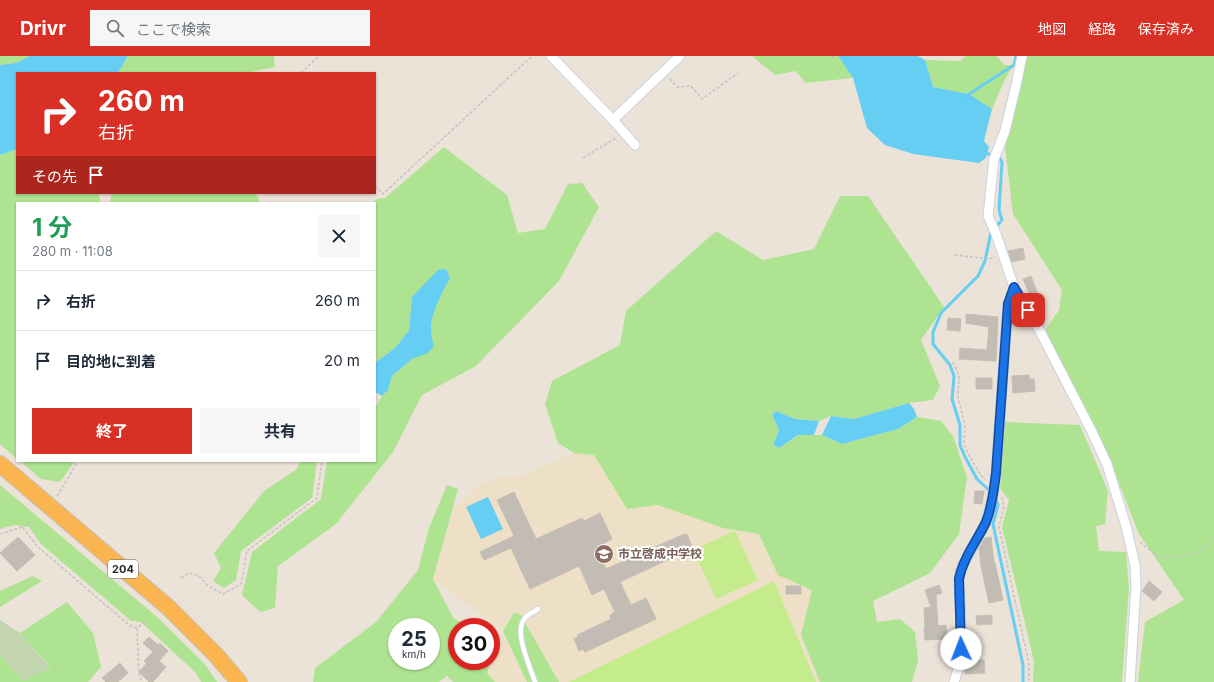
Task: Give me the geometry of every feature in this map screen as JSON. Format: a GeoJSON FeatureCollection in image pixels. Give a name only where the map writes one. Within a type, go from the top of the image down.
{"type":"FeatureCollection","features":[{"type":"Feature","properties":{"kind":"highway","name":"204"},"geometry":{"type":"LineString","coordinates":[[0,464],[168,608],[216,656],[239,682]]}},
{"type":"Feature","properties":{"kind":"street"},"geometry":{"type":"LineString","coordinates":[[552,56],[613,120],[635,146]]}},
{"type":"Feature","properties":{"kind":"street"},"geometry":{"type":"LineString","coordinates":[[613,120],[680,56]]}},
{"type":"Feature","properties":{"kind":"street"},"geometry":{"type":"LineString","coordinates":[[1022,56],[1004,131],[995,156],[988,216],[995,230],[1014,287],[1041,333],[1104,458],[1129,539],[1135,565],[1136,585],[1130,682]]}},
{"type":"Feature","properties":{"kind":"street"},"geometry":{"type":"LineString","coordinates":[[954,682],[958,670],[961,649],[959,579],[961,570],[986,522],[994,490],[1007,310],[1014,287]]}},
{"type":"Feature","properties":{"kind":"lane"},"geometry":{"type":"LineString","coordinates":[[535,682],[520,637],[520,625],[525,617],[538,609]]}},
{"type":"Feature","properties":{"kind":"path"},"geometry":{"type":"LineString","coordinates":[[302,72],[319,56]]}},
{"type":"Feature","properties":{"kind":"path"},"geometry":{"type":"LineString","coordinates":[[376,187],[383,194],[532,56]]}},
{"type":"Feature","properties":{"kind":"path"},"geometry":{"type":"LineString","coordinates":[[832,56],[836,59]]}},
{"type":"Feature","properties":{"kind":"path"},"geometry":{"type":"LineString","coordinates":[[664,72],[677,87],[691,86],[702,99],[738,73]]}},
{"type":"Feature","properties":{"kind":"path"},"geometry":{"type":"LineString","coordinates":[[583,158],[615,138],[622,130]]}},
{"type":"Feature","properties":{"kind":"path"},"geometry":{"type":"LineString","coordinates":[[955,255],[989,259]]}},
{"type":"Feature","properties":{"kind":"path"},"geometry":{"type":"LineString","coordinates":[[56,498],[77,462]]}},
{"type":"Feature","properties":{"kind":"path"},"geometry":{"type":"LineString","coordinates":[[180,578],[189,573],[199,576],[208,586],[223,594],[241,584],[247,551],[318,498],[322,462]]}},
{"type":"Feature","properties":{"kind":"path"},"geometry":{"type":"LineString","coordinates":[[0,534],[35,522]]}},
{"type":"Feature","properties":{"kind":"path"},"geometry":{"type":"LineString","coordinates":[[22,527],[38,547],[130,625],[137,628]]}},
{"type":"Feature","properties":{"kind":"path"},"geometry":{"type":"LineString","coordinates":[[1129,539],[1136,539],[1159,557],[1179,558],[1197,553],[1214,540]]}},
{"type":"Feature","properties":{"kind":"path"},"geometry":{"type":"LineString","coordinates":[[137,628],[145,621]]}},
{"type":"Feature","properties":{"kind":"path"},"geometry":{"type":"LineString","coordinates":[[137,628],[139,674],[142,682]]}},
{"type":"Feature","properties":{"kind":"shaded area","name":"市立啓成中学校"},"geometry":{"type":"Polygon","coordinates":[[[574,453],[594,454],[628,509],[658,505],[723,528],[759,534],[778,575],[812,589],[801,635],[820,682],[495,682],[487,673],[488,670],[500,670],[500,634],[503,631],[500,629],[500,618],[486,618],[433,579],[453,508],[478,485],[496,477],[518,477],[574,453]]]}},
{"type":"Feature","properties":{"kind":"green space"},"geometry":{"type":"Polygon","coordinates":[[[0,56],[30,56],[16,63],[0,65],[0,56]]]}},
{"type":"Feature","properties":{"kind":"green space"},"geometry":{"type":"Polygon","coordinates":[[[128,56],[274,56],[275,67],[249,72],[119,72],[128,56]]]}},
{"type":"Feature","properties":{"kind":"green space"},"geometry":{"type":"Polygon","coordinates":[[[752,56],[838,56],[853,78],[805,83],[796,71],[775,75],[752,56]]]}},
{"type":"Feature","properties":{"kind":"green space"},"geometry":{"type":"Polygon","coordinates":[[[966,56],[997,56],[1004,65],[1014,65],[1005,79],[992,109],[969,94],[933,87],[925,60],[960,61],[966,56]]]}},
{"type":"Feature","properties":{"kind":"green space"},"geometry":{"type":"Polygon","coordinates":[[[1027,56],[1214,56],[1214,682],[1138,682],[1145,622],[1184,600],[1139,534],[1110,460],[1045,330],[1059,310],[1062,290],[1013,214],[1005,147],[1027,56]]]}},
{"type":"Feature","properties":{"kind":"green space"},"geometry":{"type":"Polygon","coordinates":[[[444,147],[507,195],[518,233],[545,229],[568,184],[582,183],[599,207],[559,281],[476,366],[422,395],[393,452],[336,524],[278,566],[275,608],[260,612],[242,595],[252,552],[321,499],[327,462],[376,462],[376,406],[382,396],[388,390],[392,376],[412,359],[430,337],[434,309],[450,278],[412,297],[409,330],[396,347],[376,362],[376,202],[373,202],[377,199],[385,198],[444,147]]]}},
{"type":"Feature","properties":{"kind":"green space"},"geometry":{"type":"Polygon","coordinates":[[[16,149],[16,194],[98,194],[101,202],[16,202],[16,458],[0,444],[0,155],[16,149]]]}},
{"type":"Feature","properties":{"kind":"green space"},"geometry":{"type":"Polygon","coordinates":[[[112,194],[256,194],[259,199],[259,202],[110,202],[112,194]]]}},
{"type":"Feature","properties":{"kind":"green space"},"geometry":{"type":"Polygon","coordinates":[[[840,196],[868,196],[944,307],[921,340],[940,386],[933,400],[909,403],[854,419],[831,416],[819,421],[795,419],[776,411],[772,415],[779,430],[773,445],[779,448],[799,435],[822,435],[842,444],[898,429],[917,417],[941,421],[953,436],[967,477],[959,534],[930,573],[873,601],[877,622],[900,619],[915,632],[918,661],[912,682],[820,682],[801,635],[812,590],[778,575],[759,534],[723,528],[658,505],[627,509],[594,455],[574,453],[558,443],[545,404],[552,381],[620,345],[626,311],[716,231],[763,260],[814,249],[840,196]]]}},
{"type":"Feature","properties":{"kind":"green space"},"geometry":{"type":"Polygon","coordinates":[[[1005,422],[1080,425],[1108,491],[1105,524],[1096,526],[1099,551],[1126,552],[1129,588],[1122,682],[1033,682],[1034,661],[1002,527],[1009,500],[1000,488],[1005,422]]]}},
{"type":"Feature","properties":{"kind":"green space"},"geometry":{"type":"Polygon","coordinates":[[[21,462],[74,462],[60,482],[41,479],[21,462]]]}},
{"type":"Feature","properties":{"kind":"green space"},"geometry":{"type":"Polygon","coordinates":[[[300,462],[317,462],[312,498],[241,551],[236,580],[224,588],[213,581],[221,568],[214,553],[264,491],[297,469],[300,462]]]}},
{"type":"Feature","properties":{"kind":"green space"},"geometry":{"type":"Polygon","coordinates":[[[0,485],[156,616],[204,663],[217,682],[201,682],[195,672],[141,622],[131,621],[41,544],[29,527],[14,525],[0,529],[0,485]]]}},
{"type":"Feature","properties":{"kind":"green space"},"geometry":{"type":"Polygon","coordinates":[[[447,485],[458,489],[433,579],[453,618],[448,618],[448,670],[488,670],[487,673],[495,682],[453,682],[447,676],[439,682],[313,682],[315,668],[376,622],[418,570],[429,528],[447,485]]]}},
{"type":"Feature","properties":{"kind":"green space"},"geometry":{"type":"Polygon","coordinates":[[[735,531],[758,580],[716,599],[693,550],[735,531]]]}},
{"type":"Feature","properties":{"kind":"green space"},"geometry":{"type":"Polygon","coordinates":[[[33,576],[42,581],[0,607],[0,591],[33,576]]]}},
{"type":"Feature","properties":{"kind":"green space"},"geometry":{"type":"Polygon","coordinates":[[[774,581],[816,682],[569,682],[774,581]]]}},
{"type":"Feature","properties":{"kind":"green space"},"geometry":{"type":"Polygon","coordinates":[[[67,602],[93,633],[101,667],[88,682],[0,682],[0,655],[23,681],[50,667],[20,633],[67,602]]]}},
{"type":"Feature","properties":{"kind":"green space"},"geometry":{"type":"Polygon","coordinates":[[[514,613],[520,614],[559,682],[527,682],[503,631],[514,613]]]}},
{"type":"Feature","properties":{"kind":"green space"},"geometry":{"type":"Polygon","coordinates":[[[0,620],[20,633],[50,668],[23,681],[0,655],[0,620]]]}},
{"type":"Feature","properties":{"kind":"water"},"geometry":{"type":"Polygon","coordinates":[[[30,56],[128,56],[119,72],[16,72],[16,149],[0,155],[0,65],[16,63],[30,56]]]}},
{"type":"Feature","properties":{"kind":"water"},"geometry":{"type":"Polygon","coordinates":[[[838,56],[918,56],[925,60],[933,87],[969,94],[992,109],[984,141],[989,147],[986,158],[979,163],[913,154],[885,145],[867,128],[853,78],[838,56]]]}},
{"type":"Feature","properties":{"kind":"water"},"geometry":{"type":"Polygon","coordinates":[[[446,269],[450,278],[434,310],[431,328],[434,346],[428,353],[412,359],[392,376],[388,390],[382,396],[376,393],[376,362],[396,347],[409,330],[412,297],[438,270],[446,269]]]}},
{"type":"Feature","properties":{"kind":"water"},"geometry":{"type":"Polygon","coordinates":[[[909,403],[914,409],[917,417],[898,429],[842,444],[822,435],[831,416],[854,419],[909,403]]]}},
{"type":"Feature","properties":{"kind":"water"},"geometry":{"type":"Polygon","coordinates":[[[776,411],[795,419],[819,421],[814,435],[798,435],[779,448],[773,445],[779,430],[772,415],[776,411]]]}},
{"type":"Feature","properties":{"kind":"water"},"geometry":{"type":"Polygon","coordinates":[[[488,497],[503,529],[481,539],[466,507],[488,497]]]}},
{"type":"Feature","properties":{"kind":"building"},"geometry":{"type":"Polygon","coordinates":[[[1023,248],[1025,259],[1012,262],[1008,251],[1023,248]]]}},
{"type":"Feature","properties":{"kind":"building"},"geometry":{"type":"Polygon","coordinates":[[[1031,276],[1039,297],[1032,300],[1023,279],[1031,276]]]}},
{"type":"Feature","properties":{"kind":"building"},"geometry":{"type":"Polygon","coordinates":[[[966,314],[998,317],[996,361],[959,359],[960,348],[987,350],[989,327],[966,323],[966,314]]]}},
{"type":"Feature","properties":{"kind":"building"},"geometry":{"type":"Polygon","coordinates":[[[948,318],[961,319],[960,331],[947,330],[948,318]]]}},
{"type":"Feature","properties":{"kind":"building"},"geometry":{"type":"Polygon","coordinates":[[[1029,375],[1029,379],[1034,379],[1035,391],[1013,393],[1012,376],[1029,375]]]}},
{"type":"Feature","properties":{"kind":"building"},"geometry":{"type":"Polygon","coordinates":[[[976,378],[992,378],[992,389],[976,389],[976,378]]]}},
{"type":"Feature","properties":{"kind":"building"},"geometry":{"type":"Polygon","coordinates":[[[975,491],[984,491],[982,504],[974,503],[975,491]]]}},
{"type":"Feature","properties":{"kind":"building"},"geometry":{"type":"Polygon","coordinates":[[[514,492],[536,539],[582,518],[584,521],[600,513],[612,539],[596,547],[606,569],[687,534],[692,547],[690,548],[691,549],[620,582],[631,605],[646,598],[656,619],[585,652],[583,649],[579,651],[574,639],[578,637],[577,635],[611,619],[610,615],[615,612],[604,589],[592,595],[579,566],[530,589],[511,548],[484,560],[480,552],[514,536],[497,500],[514,492]]]}},
{"type":"Feature","properties":{"kind":"building"},"geometry":{"type":"Polygon","coordinates":[[[18,537],[35,555],[17,571],[0,553],[18,537]]]}},
{"type":"Feature","properties":{"kind":"building"},"geometry":{"type":"Polygon","coordinates":[[[991,537],[994,563],[1003,600],[989,603],[981,566],[979,547],[982,545],[985,538],[991,537]]]}},
{"type":"Feature","properties":{"kind":"building"},"geometry":{"type":"Polygon","coordinates":[[[1149,581],[1162,592],[1154,601],[1142,591],[1149,581]]]}},
{"type":"Feature","properties":{"kind":"building"},"geometry":{"type":"Polygon","coordinates":[[[939,585],[942,593],[936,595],[938,626],[946,625],[947,639],[925,640],[924,608],[931,607],[925,590],[939,585]]]}},
{"type":"Feature","properties":{"kind":"building"},"geometry":{"type":"Polygon","coordinates":[[[786,586],[801,586],[801,594],[786,594],[786,586]]]}},
{"type":"Feature","properties":{"kind":"building"},"geometry":{"type":"Polygon","coordinates":[[[992,615],[992,624],[977,625],[976,616],[992,615]]]}},
{"type":"Feature","properties":{"kind":"building"},"geometry":{"type":"Polygon","coordinates":[[[149,637],[158,645],[160,643],[168,651],[159,661],[166,667],[153,682],[149,682],[139,672],[147,663],[144,661],[153,652],[143,643],[149,637]]]}},
{"type":"Feature","properties":{"kind":"building"},"geometry":{"type":"Polygon","coordinates":[[[974,660],[984,660],[985,673],[965,674],[965,666],[974,666],[974,660]]]}},
{"type":"Feature","properties":{"kind":"building"},"geometry":{"type":"Polygon","coordinates":[[[120,663],[128,673],[118,682],[106,682],[102,678],[120,663]]]}},
{"type":"Feature","properties":{"kind":"waterway"},"geometry":{"type":"LineString","coordinates":[[969,97],[969,94],[1014,65],[1016,56]]}},
{"type":"Feature","properties":{"kind":"waterway"},"geometry":{"type":"LineString","coordinates":[[985,153],[999,157],[1002,162],[999,210],[1002,220],[991,232],[985,261],[978,276],[941,313],[933,332],[933,344],[950,365],[954,376],[952,399],[960,425],[960,445],[977,479],[991,492]]}},
{"type":"Feature","properties":{"kind":"waterway"},"geometry":{"type":"LineString","coordinates":[[995,496],[998,505],[993,524],[1023,665],[1023,682]]}},
{"type":"Feature","properties":{"kind":"place","name":"市立啓成中学校"},"geometry":{"type":"Point","coordinates":[604,554]}},
{"type":"Feature","properties":{"kind":"route"},"geometry":{"type":"LineString","coordinates":[[961,649],[959,579],[961,570],[986,522],[994,490],[1008,304],[1014,287],[1028,310]]}}]}
